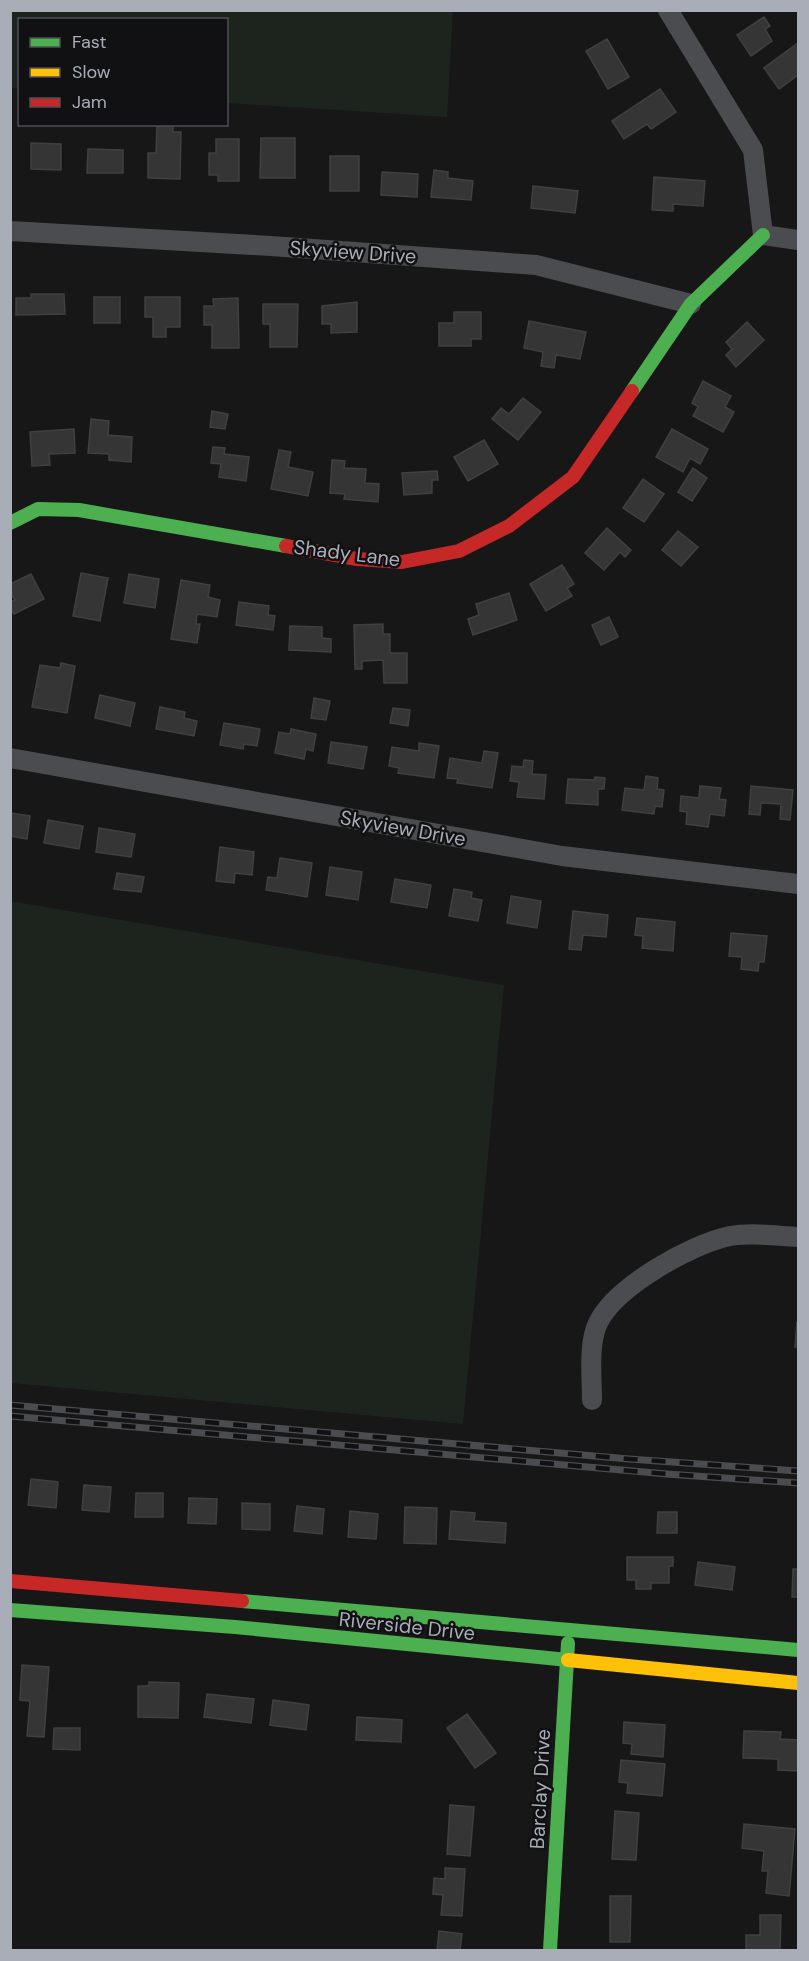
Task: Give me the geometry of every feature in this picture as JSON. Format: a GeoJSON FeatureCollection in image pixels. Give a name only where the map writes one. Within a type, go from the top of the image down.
{"type":"FeatureCollection","features":[{"type":"Feature","properties":{"kind":"street"},"geometry":{"type":"LineString","coordinates":[[668,10],[753,150],[764,236],[798,240]]}},
{"type":"Feature","properties":{"kind":"street","name":"Skyview Drive"},"geometry":{"type":"LineString","coordinates":[[10,231],[536,265],[691,304]]}},
{"type":"Feature","properties":{"kind":"street","name":"Shady Lane"},"geometry":{"type":"LineString","coordinates":[[10,523],[38,509],[79,510],[357,559],[402,562],[459,551],[509,526],[573,477],[691,304],[764,236]]}},
{"type":"Feature","properties":{"kind":"street","name":"Skyview Drive"},"geometry":{"type":"LineString","coordinates":[[10,758],[562,856],[798,884]]}},
{"type":"Feature","properties":{"kind":"street"},"geometry":{"type":"LineString","coordinates":[[592,1400],[591,1353],[597,1323],[614,1300],[666,1263],[694,1247],[728,1236],[798,1237]]}},
{"type":"Feature","properties":{"kind":"street","name":"Riverside Drive"},"geometry":{"type":"LineString","coordinates":[[10,1581],[798,1650]]}},
{"type":"Feature","properties":{"kind":"street","name":"Riverside Drive"},"geometry":{"type":"LineString","coordinates":[[10,1610],[235,1627],[798,1683]]}},
{"type":"Feature","properties":{"kind":"street","name":"Barclay Drive"},"geometry":{"type":"LineString","coordinates":[[550,1950],[570,1629]]}},
{"type":"Feature","properties":{"kind":"shaded area"},"geometry":{"type":"Polygon","coordinates":[[[10,11],[453,11],[447,117],[228,103],[228,18],[18,18],[18,89],[11,88],[10,11]]]}},
{"type":"Feature","properties":{"kind":"shaded area"},"geometry":{"type":"Polygon","coordinates":[[[10,901],[504,985],[463,1424],[11,1383],[10,901]]]}},
{"type":"Feature","properties":{"kind":"building"},"geometry":{"type":"Polygon","coordinates":[[[764,17],[770,26],[765,29],[772,41],[751,56],[737,35],[764,17]]]}},
{"type":"Feature","properties":{"kind":"building"},"geometry":{"type":"Polygon","coordinates":[[[607,39],[629,77],[608,89],[586,51],[607,39]]]}},
{"type":"Feature","properties":{"kind":"building"},"geometry":{"type":"Polygon","coordinates":[[[798,43],[798,75],[779,89],[764,68],[798,43]]]}},
{"type":"Feature","properties":{"kind":"building"},"geometry":{"type":"Polygon","coordinates":[[[660,89],[676,112],[651,129],[647,124],[624,139],[612,121],[660,89]]]}},
{"type":"Feature","properties":{"kind":"building"},"geometry":{"type":"Polygon","coordinates":[[[157,126],[173,126],[173,132],[181,132],[180,179],[148,178],[148,153],[156,153],[157,126]]]}},
{"type":"Feature","properties":{"kind":"building"},"geometry":{"type":"Polygon","coordinates":[[[261,138],[295,138],[295,178],[260,178],[261,138]]]}},
{"type":"Feature","properties":{"kind":"building"},"geometry":{"type":"Polygon","coordinates":[[[216,139],[239,139],[239,181],[218,181],[218,175],[209,175],[209,153],[216,153],[216,139]]]}},
{"type":"Feature","properties":{"kind":"building"},"geometry":{"type":"Polygon","coordinates":[[[31,143],[61,144],[61,170],[31,169],[31,143]]]}},
{"type":"Feature","properties":{"kind":"building"},"geometry":{"type":"Polygon","coordinates":[[[88,149],[123,150],[123,173],[87,173],[88,149]]]}},
{"type":"Feature","properties":{"kind":"building"},"geometry":{"type":"Polygon","coordinates":[[[330,156],[359,156],[359,191],[330,191],[330,156]]]}},
{"type":"Feature","properties":{"kind":"building"},"geometry":{"type":"Polygon","coordinates":[[[434,170],[448,172],[448,178],[473,181],[471,200],[431,197],[434,170]]]}},
{"type":"Feature","properties":{"kind":"building"},"geometry":{"type":"Polygon","coordinates":[[[382,172],[418,174],[417,197],[381,195],[382,172]]]}},
{"type":"Feature","properties":{"kind":"building"},"geometry":{"type":"Polygon","coordinates":[[[654,177],[705,181],[703,206],[673,204],[673,211],[652,210],[654,177]]]}},
{"type":"Feature","properties":{"kind":"building"},"geometry":{"type":"Polygon","coordinates":[[[533,186],[578,191],[575,213],[531,208],[533,186]]]}},
{"type":"Feature","properties":{"kind":"building"},"geometry":{"type":"Polygon","coordinates":[[[31,294],[64,294],[65,314],[16,315],[16,298],[31,298],[31,294]]]}},
{"type":"Feature","properties":{"kind":"building"},"geometry":{"type":"Polygon","coordinates":[[[94,297],[120,297],[120,323],[94,323],[94,297]]]}},
{"type":"Feature","properties":{"kind":"building"},"geometry":{"type":"Polygon","coordinates":[[[145,297],[180,297],[180,327],[166,327],[166,337],[153,337],[153,317],[145,317],[145,297]]]}},
{"type":"Feature","properties":{"kind":"building"},"geometry":{"type":"Polygon","coordinates":[[[238,298],[239,348],[212,348],[212,325],[204,325],[204,306],[214,306],[213,299],[238,298]]]}},
{"type":"Feature","properties":{"kind":"building"},"geometry":{"type":"Polygon","coordinates":[[[357,302],[357,332],[331,333],[331,324],[322,324],[322,306],[357,302]]]}},
{"type":"Feature","properties":{"kind":"building"},"geometry":{"type":"Polygon","coordinates":[[[263,304],[298,304],[297,347],[270,347],[270,324],[263,324],[263,304]]]}},
{"type":"Feature","properties":{"kind":"building"},"geometry":{"type":"Polygon","coordinates":[[[454,312],[481,312],[481,339],[471,339],[471,346],[439,346],[439,323],[454,323],[454,312]]]}},
{"type":"Feature","properties":{"kind":"building"},"geometry":{"type":"Polygon","coordinates":[[[529,321],[586,332],[580,359],[556,355],[554,368],[541,366],[543,352],[524,348],[529,321]]]}},
{"type":"Feature","properties":{"kind":"building"},"geometry":{"type":"Polygon","coordinates":[[[747,322],[764,340],[736,367],[726,355],[732,349],[726,342],[747,322]]]}},
{"type":"Feature","properties":{"kind":"building"},"geometry":{"type":"Polygon","coordinates":[[[703,381],[731,396],[725,407],[734,412],[723,432],[693,416],[698,407],[692,403],[703,381]]]}},
{"type":"Feature","properties":{"kind":"building"},"geometry":{"type":"Polygon","coordinates":[[[523,398],[541,412],[518,440],[492,419],[501,408],[509,414],[523,398]]]}},
{"type":"Feature","properties":{"kind":"building"},"geometry":{"type":"Polygon","coordinates":[[[212,411],[228,414],[225,429],[210,427],[212,411]]]}},
{"type":"Feature","properties":{"kind":"building"},"geometry":{"type":"Polygon","coordinates":[[[91,419],[109,421],[108,435],[132,437],[131,462],[109,460],[109,454],[88,453],[91,419]]]}},
{"type":"Feature","properties":{"kind":"building"},"geometry":{"type":"Polygon","coordinates":[[[74,429],[75,453],[49,454],[50,465],[32,466],[30,432],[74,429]]]}},
{"type":"Feature","properties":{"kind":"building"},"geometry":{"type":"Polygon","coordinates":[[[672,429],[708,449],[700,464],[690,458],[683,472],[656,457],[672,429]]]}},
{"type":"Feature","properties":{"kind":"building"},"geometry":{"type":"Polygon","coordinates":[[[484,440],[498,464],[468,481],[454,457],[484,440]]]}},
{"type":"Feature","properties":{"kind":"building"},"geometry":{"type":"Polygon","coordinates":[[[213,447],[225,448],[224,454],[249,457],[246,481],[219,477],[221,464],[211,463],[213,447]]]}},
{"type":"Feature","properties":{"kind":"building"},"geometry":{"type":"Polygon","coordinates":[[[279,450],[291,452],[288,467],[313,472],[308,496],[271,489],[279,450]]]}},
{"type":"Feature","properties":{"kind":"building"},"geometry":{"type":"Polygon","coordinates":[[[332,460],[345,461],[344,468],[366,469],[365,483],[379,484],[378,502],[344,499],[345,494],[330,493],[332,460]]]}},
{"type":"Feature","properties":{"kind":"building"},"geometry":{"type":"Polygon","coordinates":[[[693,468],[707,478],[692,501],[678,492],[693,468]]]}},
{"type":"Feature","properties":{"kind":"building"},"geometry":{"type":"Polygon","coordinates":[[[437,471],[438,480],[432,480],[432,493],[404,495],[402,473],[437,471]]]}},
{"type":"Feature","properties":{"kind":"building"},"geometry":{"type":"Polygon","coordinates":[[[643,479],[664,494],[644,522],[623,508],[643,479]]]}},
{"type":"Feature","properties":{"kind":"building"},"geometry":{"type":"Polygon","coordinates":[[[607,528],[631,550],[625,557],[620,552],[604,570],[585,553],[607,528]]]}},
{"type":"Feature","properties":{"kind":"building"},"geometry":{"type":"Polygon","coordinates":[[[678,531],[698,547],[681,566],[662,550],[678,531]]]}},
{"type":"Feature","properties":{"kind":"building"},"geometry":{"type":"Polygon","coordinates":[[[562,565],[574,584],[567,588],[572,596],[546,611],[530,584],[562,565]]]}},
{"type":"Feature","properties":{"kind":"building"},"geometry":{"type":"Polygon","coordinates":[[[81,573],[108,578],[100,621],[73,616],[81,573]]]}},
{"type":"Feature","properties":{"kind":"building"},"geometry":{"type":"Polygon","coordinates":[[[31,574],[44,599],[14,614],[10,608],[10,602],[15,600],[10,592],[10,584],[31,574]]]}},
{"type":"Feature","properties":{"kind":"building"},"geometry":{"type":"Polygon","coordinates":[[[129,574],[159,579],[155,608],[124,603],[129,574]]]}},
{"type":"Feature","properties":{"kind":"building"},"geometry":{"type":"Polygon","coordinates":[[[181,580],[210,585],[208,597],[220,600],[217,617],[197,614],[196,624],[200,624],[197,643],[171,639],[181,580]]]}},
{"type":"Feature","properties":{"kind":"building"},"geometry":{"type":"Polygon","coordinates":[[[509,593],[517,620],[473,635],[468,619],[479,615],[476,604],[509,593]]]}},
{"type":"Feature","properties":{"kind":"building"},"geometry":{"type":"Polygon","coordinates":[[[239,602],[269,606],[268,615],[275,616],[273,630],[236,625],[239,602]]]}},
{"type":"Feature","properties":{"kind":"building"},"geometry":{"type":"Polygon","coordinates":[[[609,617],[618,637],[601,645],[592,625],[609,617]]]}},
{"type":"Feature","properties":{"kind":"building"},"geometry":{"type":"Polygon","coordinates":[[[383,624],[383,634],[390,634],[390,653],[407,653],[407,683],[384,683],[383,660],[362,661],[362,669],[355,669],[354,625],[383,624]]]}},
{"type":"Feature","properties":{"kind":"building"},"geometry":{"type":"Polygon","coordinates":[[[290,626],[322,627],[322,638],[331,639],[331,652],[289,650],[290,626]]]}},
{"type":"Feature","properties":{"kind":"building"},"geometry":{"type":"Polygon","coordinates":[[[61,663],[75,666],[67,713],[32,707],[40,665],[60,668],[61,663]]]}},
{"type":"Feature","properties":{"kind":"building"},"geometry":{"type":"Polygon","coordinates":[[[100,695],[135,703],[130,726],[95,718],[100,695]]]}},
{"type":"Feature","properties":{"kind":"building"},"geometry":{"type":"Polygon","coordinates":[[[314,698],[330,701],[326,720],[311,718],[314,698]]]}},
{"type":"Feature","properties":{"kind":"building"},"geometry":{"type":"Polygon","coordinates":[[[160,707],[185,712],[184,718],[197,721],[194,736],[156,729],[160,707]]]}},
{"type":"Feature","properties":{"kind":"building"},"geometry":{"type":"Polygon","coordinates":[[[393,708],[410,710],[408,726],[390,723],[393,708]]]}},
{"type":"Feature","properties":{"kind":"building"},"geometry":{"type":"Polygon","coordinates":[[[224,723],[260,729],[257,746],[244,744],[243,749],[220,745],[224,723]]]}},
{"type":"Feature","properties":{"kind":"building"},"geometry":{"type":"Polygon","coordinates":[[[291,729],[316,734],[313,751],[306,749],[304,759],[275,753],[279,732],[290,734],[291,729]]]}},
{"type":"Feature","properties":{"kind":"building"},"geometry":{"type":"Polygon","coordinates":[[[331,742],[367,747],[363,769],[328,763],[331,742]]]}},
{"type":"Feature","properties":{"kind":"building"},"geometry":{"type":"Polygon","coordinates":[[[419,743],[439,746],[434,778],[398,773],[399,768],[389,766],[392,747],[419,751],[419,743]]]}},
{"type":"Feature","properties":{"kind":"building"},"geometry":{"type":"Polygon","coordinates":[[[484,751],[498,753],[492,788],[457,783],[458,779],[447,778],[450,758],[482,763],[484,751]]]}},
{"type":"Feature","properties":{"kind":"building"},"geometry":{"type":"Polygon","coordinates":[[[524,760],[533,761],[532,774],[546,775],[544,799],[517,797],[519,782],[510,781],[512,766],[523,767],[524,760]]]}},
{"type":"Feature","properties":{"kind":"building"},"geometry":{"type":"Polygon","coordinates":[[[646,776],[658,778],[657,789],[664,790],[662,807],[655,806],[654,814],[622,810],[625,788],[644,790],[646,776]]]}},
{"type":"Feature","properties":{"kind":"building"},"geometry":{"type":"Polygon","coordinates":[[[595,777],[605,778],[604,789],[598,789],[598,805],[566,803],[568,779],[594,780],[595,777]]]}},
{"type":"Feature","properties":{"kind":"building"},"geometry":{"type":"Polygon","coordinates":[[[700,786],[721,788],[719,799],[726,800],[724,816],[710,814],[708,827],[686,824],[687,812],[680,811],[681,796],[699,798],[700,786]]]}},
{"type":"Feature","properties":{"kind":"building"},"geometry":{"type":"Polygon","coordinates":[[[751,786],[793,790],[790,820],[780,819],[781,804],[761,803],[760,815],[749,814],[751,786]]]}},
{"type":"Feature","properties":{"kind":"building"},"geometry":{"type":"Polygon","coordinates":[[[10,813],[30,816],[27,839],[10,836],[10,813]]]}},
{"type":"Feature","properties":{"kind":"building"},"geometry":{"type":"Polygon","coordinates":[[[48,820],[83,826],[79,849],[44,843],[48,820]]]}},
{"type":"Feature","properties":{"kind":"building"},"geometry":{"type":"Polygon","coordinates":[[[99,828],[135,834],[131,857],[96,852],[99,828]]]}},
{"type":"Feature","properties":{"kind":"building"},"geometry":{"type":"Polygon","coordinates":[[[220,847],[254,852],[252,875],[235,873],[234,883],[216,881],[220,847]]]}},
{"type":"Feature","properties":{"kind":"building"},"geometry":{"type":"Polygon","coordinates":[[[280,858],[312,863],[307,897],[266,890],[268,877],[277,878],[280,858]]]}},
{"type":"Feature","properties":{"kind":"building"},"geometry":{"type":"Polygon","coordinates":[[[330,867],[362,872],[358,900],[326,895],[330,867]]]}},
{"type":"Feature","properties":{"kind":"building"},"geometry":{"type":"Polygon","coordinates":[[[117,873],[144,877],[141,892],[114,889],[117,873]]]}},
{"type":"Feature","properties":{"kind":"building"},"geometry":{"type":"Polygon","coordinates":[[[395,879],[431,885],[427,908],[391,902],[395,879]]]}},
{"type":"Feature","properties":{"kind":"building"},"geometry":{"type":"Polygon","coordinates":[[[454,889],[472,892],[471,898],[482,900],[478,921],[449,916],[454,889]]]}},
{"type":"Feature","properties":{"kind":"building"},"geometry":{"type":"Polygon","coordinates":[[[511,896],[541,901],[537,928],[507,923],[511,896]]]}},
{"type":"Feature","properties":{"kind":"building"},"geometry":{"type":"Polygon","coordinates":[[[573,911],[608,915],[606,937],[583,935],[581,950],[569,949],[573,911]]]}},
{"type":"Feature","properties":{"kind":"building"},"geometry":{"type":"Polygon","coordinates":[[[637,918],[675,922],[673,951],[642,948],[643,936],[635,935],[637,918]]]}},
{"type":"Feature","properties":{"kind":"building"},"geometry":{"type":"Polygon","coordinates":[[[731,933],[767,936],[764,962],[759,962],[758,971],[741,969],[742,957],[729,956],[731,933]]]}},
{"type":"Feature","properties":{"kind":"building"},"geometry":{"type":"Polygon","coordinates":[[[797,1322],[798,1347],[795,1347],[797,1322]]]}},
{"type":"Feature","properties":{"kind":"building"},"geometry":{"type":"Polygon","coordinates":[[[31,1479],[58,1482],[56,1508],[28,1505],[31,1479]]]}},
{"type":"Feature","properties":{"kind":"building"},"geometry":{"type":"Polygon","coordinates":[[[84,1485],[111,1487],[109,1512],[82,1510],[84,1485]]]}},
{"type":"Feature","properties":{"kind":"building"},"geometry":{"type":"Polygon","coordinates":[[[136,1493],[163,1493],[163,1517],[135,1517],[136,1493]]]}},
{"type":"Feature","properties":{"kind":"building"},"geometry":{"type":"Polygon","coordinates":[[[189,1498],[217,1499],[216,1524],[188,1523],[189,1498]]]}},
{"type":"Feature","properties":{"kind":"building"},"geometry":{"type":"Polygon","coordinates":[[[242,1503],[270,1504],[270,1530],[242,1529],[242,1503]]]}},
{"type":"Feature","properties":{"kind":"building"},"geometry":{"type":"Polygon","coordinates":[[[297,1506],[324,1509],[322,1534],[294,1531],[297,1506]]]}},
{"type":"Feature","properties":{"kind":"building"},"geometry":{"type":"Polygon","coordinates":[[[405,1507],[437,1508],[436,1544],[404,1543],[405,1507]]]}},
{"type":"Feature","properties":{"kind":"building"},"geometry":{"type":"Polygon","coordinates":[[[350,1511],[378,1514],[376,1539],[348,1537],[350,1511]]]}},
{"type":"Feature","properties":{"kind":"building"},"geometry":{"type":"Polygon","coordinates":[[[451,1511],[475,1513],[474,1521],[506,1523],[505,1543],[449,1539],[451,1511]]]}},
{"type":"Feature","properties":{"kind":"building"},"geometry":{"type":"Polygon","coordinates":[[[658,1512],[677,1512],[677,1533],[657,1533],[658,1512]]]}},
{"type":"Feature","properties":{"kind":"building"},"geometry":{"type":"Polygon","coordinates":[[[627,1557],[673,1557],[673,1566],[669,1566],[669,1583],[651,1583],[651,1589],[636,1589],[636,1580],[627,1580],[627,1557]]]}},
{"type":"Feature","properties":{"kind":"building"},"geometry":{"type":"Polygon","coordinates":[[[698,1562],[735,1567],[732,1590],[695,1585],[698,1562]]]}},
{"type":"Feature","properties":{"kind":"building"},"geometry":{"type":"Polygon","coordinates":[[[793,1569],[798,1569],[798,1597],[792,1597],[793,1569]]]}},
{"type":"Feature","properties":{"kind":"building"},"geometry":{"type":"Polygon","coordinates":[[[22,1665],[49,1667],[44,1737],[27,1736],[30,1701],[20,1700],[22,1665]]]}},
{"type":"Feature","properties":{"kind":"building"},"geometry":{"type":"Polygon","coordinates":[[[149,1682],[179,1683],[178,1718],[138,1717],[138,1686],[149,1686],[149,1682]]]}},
{"type":"Feature","properties":{"kind":"building"},"geometry":{"type":"Polygon","coordinates":[[[207,1694],[254,1699],[251,1723],[204,1717],[207,1694]]]}},
{"type":"Feature","properties":{"kind":"building"},"geometry":{"type":"Polygon","coordinates":[[[273,1700],[309,1705],[306,1730],[270,1725],[273,1700]]]}},
{"type":"Feature","properties":{"kind":"building"},"geometry":{"type":"Polygon","coordinates":[[[467,1714],[496,1753],[475,1768],[447,1728],[467,1714]]]}},
{"type":"Feature","properties":{"kind":"building"},"geometry":{"type":"Polygon","coordinates":[[[357,1717],[402,1720],[401,1742],[356,1740],[357,1717]]]}},
{"type":"Feature","properties":{"kind":"building"},"geometry":{"type":"Polygon","coordinates":[[[624,1722],[665,1725],[663,1757],[631,1754],[632,1744],[623,1743],[624,1722]]]}},
{"type":"Feature","properties":{"kind":"building"},"geometry":{"type":"Polygon","coordinates":[[[54,1728],[80,1728],[80,1750],[53,1749],[54,1728]]]}},
{"type":"Feature","properties":{"kind":"building"},"geometry":{"type":"Polygon","coordinates":[[[744,1731],[781,1732],[780,1739],[798,1740],[798,1771],[778,1770],[778,1759],[743,1758],[744,1731]]]}},
{"type":"Feature","properties":{"kind":"building"},"geometry":{"type":"Polygon","coordinates":[[[621,1760],[665,1764],[662,1796],[627,1793],[628,1783],[619,1782],[621,1760]]]}},
{"type":"Feature","properties":{"kind":"building"},"geometry":{"type":"Polygon","coordinates":[[[450,1805],[474,1807],[470,1856],[447,1854],[450,1805]]]}},
{"type":"Feature","properties":{"kind":"building"},"geometry":{"type":"Polygon","coordinates":[[[615,1811],[639,1813],[636,1860],[612,1859],[615,1811]]]}},
{"type":"Feature","properties":{"kind":"building"},"geometry":{"type":"Polygon","coordinates":[[[744,1824],[795,1829],[789,1896],[766,1893],[768,1871],[762,1871],[764,1851],[742,1848],[744,1824]]]}},
{"type":"Feature","properties":{"kind":"building"},"geometry":{"type":"Polygon","coordinates":[[[445,1868],[465,1869],[462,1916],[441,1915],[443,1895],[433,1894],[434,1878],[445,1879],[445,1868]]]}},
{"type":"Feature","properties":{"kind":"building"},"geometry":{"type":"Polygon","coordinates":[[[610,1896],[631,1896],[630,1942],[610,1942],[610,1896]]]}},
{"type":"Feature","properties":{"kind":"building"},"geometry":{"type":"Polygon","coordinates":[[[760,1915],[781,1915],[780,1950],[746,1950],[746,1935],[760,1935],[760,1915]]]}},
{"type":"Feature","properties":{"kind":"building"},"geometry":{"type":"Polygon","coordinates":[[[439,1931],[462,1934],[460,1950],[437,1950],[439,1931]]]}},
{"type":"Feature","properties":{"kind":"railway"},"geometry":{"type":"LineString","coordinates":[[10,1405],[629,1459],[798,1471]]}},
{"type":"Feature","properties":{"kind":"railway"},"geometry":{"type":"LineString","coordinates":[[10,1416],[667,1474],[798,1483]]}},
{"type":"Feature","properties":{"kind":"traffic: fast"},"geometry":{"type":"LineString","coordinates":[[632,391],[691,304],[763,235]]}},
{"type":"Feature","properties":{"kind":"traffic: fast"},"geometry":{"type":"LineString","coordinates":[[10,523],[38,509],[79,510],[286,546]]}},
{"type":"Feature","properties":{"kind":"traffic: fast"},"geometry":{"type":"LineString","coordinates":[[242,1601],[798,1650]]}},
{"type":"Feature","properties":{"kind":"traffic: fast"},"geometry":{"type":"LineString","coordinates":[[10,1610],[235,1627],[568,1660]]}},
{"type":"Feature","properties":{"kind":"traffic: fast"},"geometry":{"type":"LineString","coordinates":[[550,1950],[568,1643]]}},
{"type":"Feature","properties":{"kind":"traffic: slow"},"geometry":{"type":"LineString","coordinates":[[568,1660],[798,1683]]}},
{"type":"Feature","properties":{"kind":"traffic: jam"},"geometry":{"type":"LineString","coordinates":[[286,546],[357,559],[402,562],[459,551],[509,526],[573,477],[632,391]]}},
{"type":"Feature","properties":{"kind":"traffic: jam"},"geometry":{"type":"LineString","coordinates":[[10,1581],[242,1601]]}}]}
